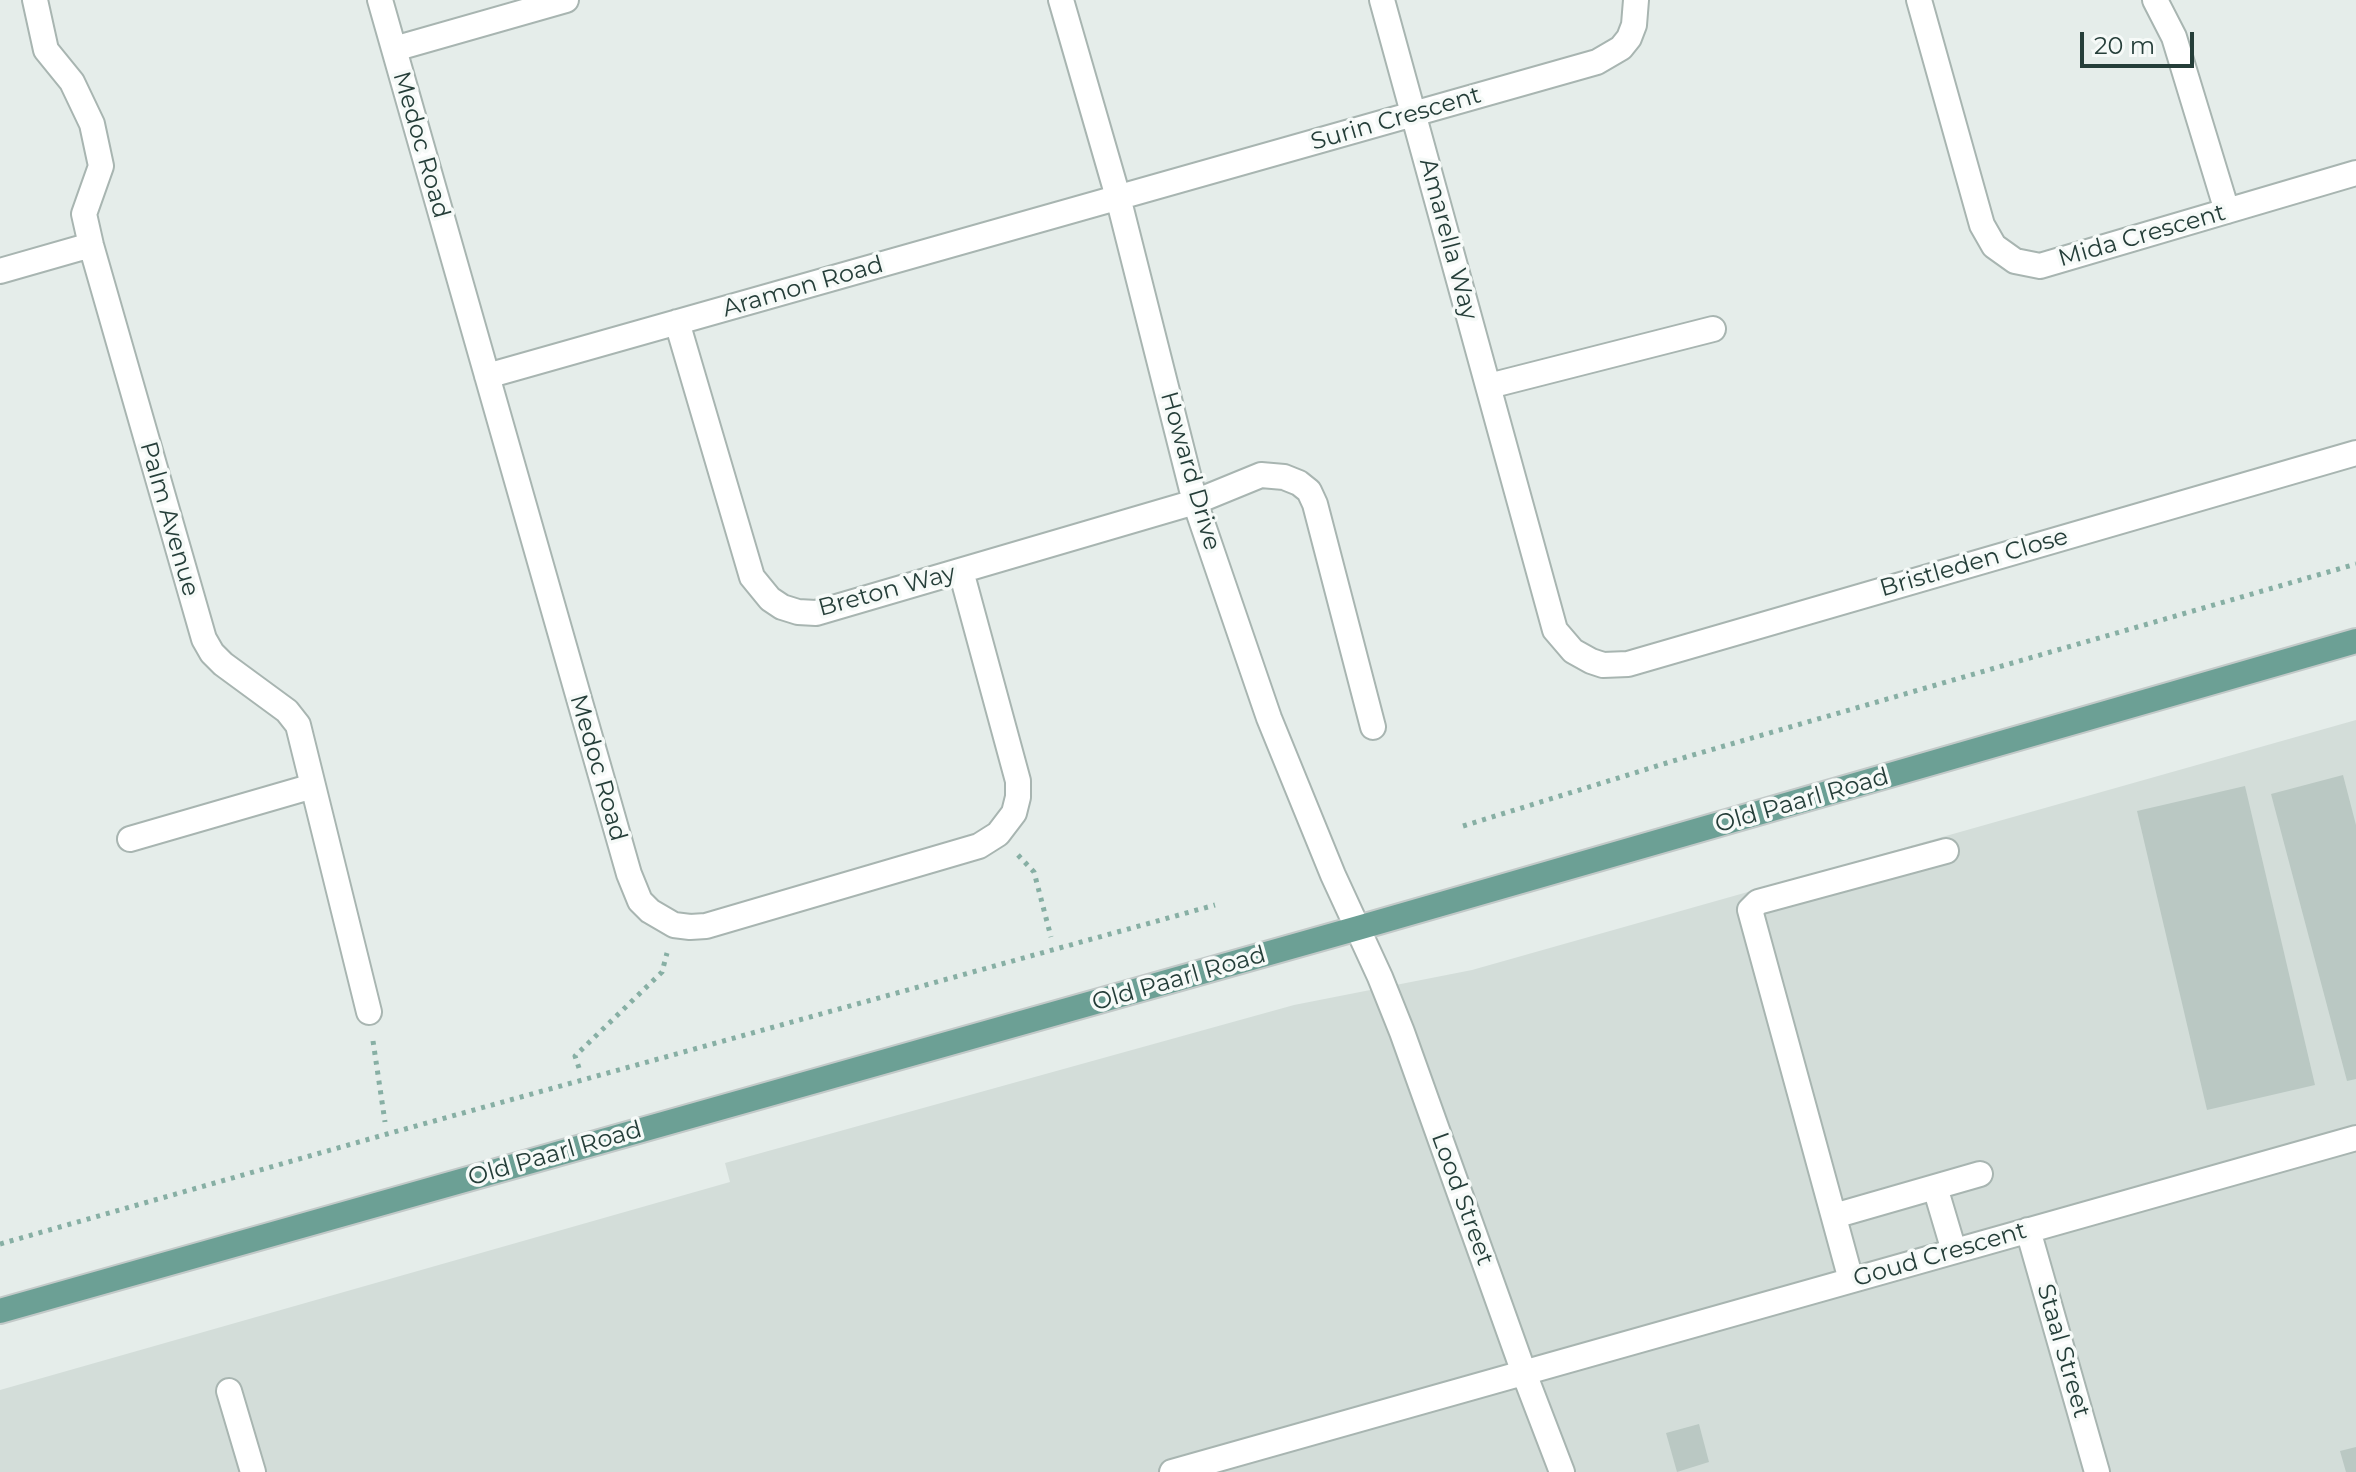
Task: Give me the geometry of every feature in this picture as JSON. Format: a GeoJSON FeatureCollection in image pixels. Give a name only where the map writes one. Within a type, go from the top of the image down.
{"type":"FeatureCollection","features":[{"type":"Feature","properties":{"kind":"main road","name":"Old Paarl Road"},"geometry":{"type":"LineString","coordinates":[[0,1311],[1358,928],[2356,641]]}},
{"type":"Feature","properties":{"kind":"street","name":"Palm Avenue"},"geometry":{"type":"LineString","coordinates":[[35,0],[46,50],[72,82],[92,124],[101,166],[84,214],[204,639],[223,664],[287,711],[298,725],[369,1012]]}},
{"type":"Feature","properties":{"kind":"street","name":"Medoc Road"},"geometry":{"type":"LineString","coordinates":[[380,0],[633,889],[650,911],[674,925]]}},
{"type":"Feature","properties":{"kind":"street"},"geometry":{"type":"LineString","coordinates":[[394,49],[566,0]]}},
{"type":"Feature","properties":{"kind":"street","name":"Howard Drive"},"geometry":{"type":"LineString","coordinates":[[1061,0],[1118,197],[1195,502],[1269,718],[1358,928]]}},
{"type":"Feature","properties":{"kind":"street","name":"Amarella Way"},"geometry":{"type":"LineString","coordinates":[[1382,0],[1555,630],[1573,651],[1591,661]]}},
{"type":"Feature","properties":{"kind":"street","name":"Surin Crescent"},"geometry":{"type":"LineString","coordinates":[[1118,197],[1597,62],[1610,57],[1629,38],[1634,25],[1636,0]]}},
{"type":"Feature","properties":{"kind":"street","name":"Mida Crescent"},"geometry":{"type":"LineString","coordinates":[[1919,0],[1982,225],[1987,236],[2004,255],[2015,261],[2040,266],[2356,173]]}},
{"type":"Feature","properties":{"kind":"street"},"geometry":{"type":"LineString","coordinates":[[2155,0],[2174,37],[2227,211]]}},
{"type":"Feature","properties":{"kind":"street","name":"Aramon Road"},"geometry":{"type":"LineString","coordinates":[[487,376],[1118,197]]}},
{"type":"Feature","properties":{"kind":"street"},"geometry":{"type":"LineString","coordinates":[[0,271],[91,245]]}},
{"type":"Feature","properties":{"kind":"street","name":"Breton Way"},"geometry":{"type":"LineString","coordinates":[[677,322],[752,577],[770,599],[782,607],[816,613],[1195,502],[1261,475],[1284,477],[1309,491],[1315,504],[1373,727]]}},
{"type":"Feature","properties":{"kind":"street"},"geometry":{"type":"LineString","coordinates":[[1489,386],[1713,329]]}},
{"type":"Feature","properties":{"kind":"street","name":"Bristleden Close"},"geometry":{"type":"LineString","coordinates":[[1591,661],[1603,665],[1628,664],[2356,453]]}},
{"type":"Feature","properties":{"kind":"street"},"geometry":{"type":"LineString","coordinates":[[674,925],[706,926],[979,846],[998,834],[1014,813],[1018,781],[961,571]]}},
{"type":"Feature","properties":{"kind":"street"},"geometry":{"type":"LineString","coordinates":[[130,839],[313,786]]}},
{"type":"Feature","properties":{"kind":"street"},"geometry":{"type":"LineString","coordinates":[[1851,1280],[1750,910],[1758,902],[1946,851]]}},
{"type":"Feature","properties":{"kind":"street","name":"Lood Street"},"geometry":{"type":"LineString","coordinates":[[1358,928],[1402,1032],[1562,1472]]}},
{"type":"Feature","properties":{"kind":"street","name":"Goud Crescent"},"geometry":{"type":"LineString","coordinates":[[1172,1472],[2356,1138]]}},
{"type":"Feature","properties":{"kind":"street"},"geometry":{"type":"LineString","coordinates":[[1834,1216],[1980,1174]]}},
{"type":"Feature","properties":{"kind":"street"},"geometry":{"type":"LineString","coordinates":[[1935,1187],[1954,1251]]}},
{"type":"Feature","properties":{"kind":"street","name":"Staal Street"},"geometry":{"type":"LineString","coordinates":[[2028,1230],[2097,1472]]}},
{"type":"Feature","properties":{"kind":"street"},"geometry":{"type":"LineString","coordinates":[[229,1391],[253,1472]]}},
{"type":"Feature","properties":{"kind":"path"},"geometry":{"type":"LineString","coordinates":[[1463,826],[1686,757],[2356,564]]}},
{"type":"Feature","properties":{"kind":"path"},"geometry":{"type":"LineString","coordinates":[[998,834],[1034,872],[1051,937]]}},
{"type":"Feature","properties":{"kind":"path"},"geometry":{"type":"LineString","coordinates":[[0,1244],[1215,905]]}},
{"type":"Feature","properties":{"kind":"path"},"geometry":{"type":"LineString","coordinates":[[579,1068],[575,1056],[662,972],[674,925]]}},
{"type":"Feature","properties":{"kind":"path"},"geometry":{"type":"LineString","coordinates":[[369,1012],[385,1122]]}},
{"type":"Feature","properties":{"kind":"shaded area"},"geometry":{"type":"Polygon","coordinates":[[[2356,720],[2356,1472],[0,1472],[0,1390],[730,1182],[725,1163],[1294,1005],[1472,970],[2356,720]]]}},
{"type":"Feature","properties":{"kind":"building"},"geometry":{"type":"Polygon","coordinates":[[[2343,775],[2356,825],[2356,1079],[2347,1081],[2271,794],[2343,775]]]}},
{"type":"Feature","properties":{"kind":"building"},"geometry":{"type":"Polygon","coordinates":[[[2245,786],[2315,1085],[2207,1110],[2137,811],[2245,786]]]}},
{"type":"Feature","properties":{"kind":"building"},"geometry":{"type":"Polygon","coordinates":[[[1699,1424],[1709,1462],[1677,1472],[1666,1433],[1699,1424]]]}},
{"type":"Feature","properties":{"kind":"building"},"geometry":{"type":"Polygon","coordinates":[[[2356,1447],[2356,1472],[2346,1472],[2340,1451],[2356,1447]]]}}]}
